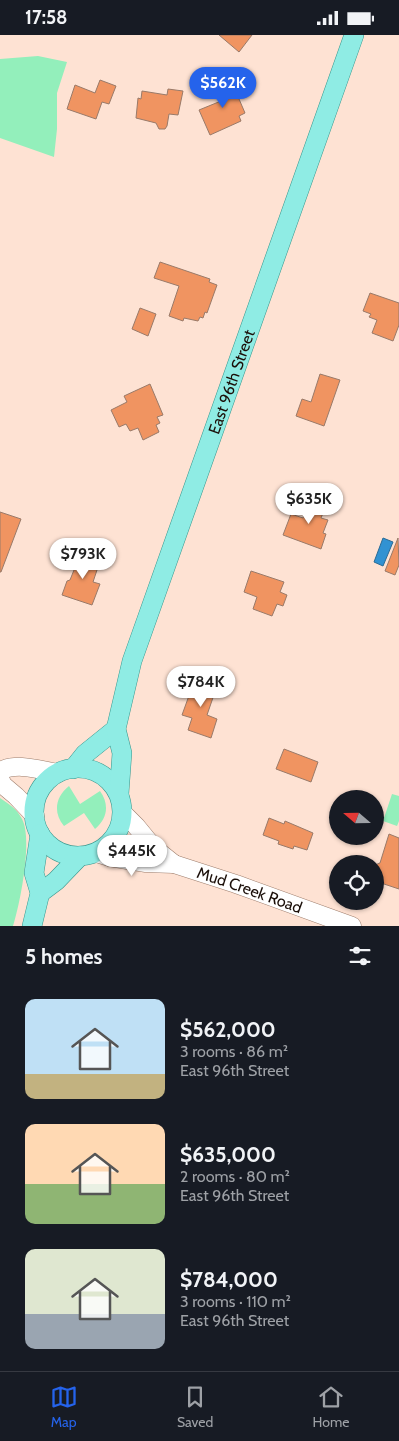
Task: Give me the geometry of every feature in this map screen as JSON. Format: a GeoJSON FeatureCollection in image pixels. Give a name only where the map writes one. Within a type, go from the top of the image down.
{"type":"FeatureCollection","features":[{"type":"Feature","properties":{"kind":"main road","name":"East 96th Street"},"geometry":{"type":"LineString","coordinates":[[120,803],[122,753],[116,729],[127,680],[141,634],[354,35]]}},
{"type":"Feature","properties":{"kind":"main road"},"geometry":{"type":"LineString","coordinates":[[32,926],[40,893],[34,873],[37,825],[36,799],[45,784],[66,771],[116,729]]}},
{"type":"Feature","properties":{"kind":"main road"},"geometry":{"type":"LineString","coordinates":[[37,825],[53,848],[70,856],[88,854],[105,847],[118,832],[121,822],[120,803],[110,781],[89,769],[66,771]]}},
{"type":"Feature","properties":{"kind":"main road"},"geometry":{"type":"LineString","coordinates":[[40,893],[88,854]]}},
{"type":"Feature","properties":{"kind":"street"},"geometry":{"type":"LineString","coordinates":[[0,771],[8,767],[24,767],[66,771]]}},
{"type":"Feature","properties":{"kind":"street"},"geometry":{"type":"LineString","coordinates":[[0,779],[3,785],[16,796],[37,825]]}},
{"type":"Feature","properties":{"kind":"street","name":"Mud Creek Road"},"geometry":{"type":"LineString","coordinates":[[120,803],[154,848],[174,864]]}},
{"type":"Feature","properties":{"kind":"street","name":"Mud Creek Road"},"geometry":{"type":"LineString","coordinates":[[88,854],[146,863],[174,864],[236,884],[352,926]]}},
{"type":"Feature","properties":{"kind":"green space"},"geometry":{"type":"Polygon","coordinates":[[[38,56],[67,62],[57,93],[57,129],[54,157],[0,138],[0,59],[38,56]]]}},
{"type":"Feature","properties":{"kind":"green space"},"geometry":{"type":"Polygon","coordinates":[[[69,786],[80,804],[100,791],[105,801],[106,811],[102,821],[95,829],[84,813],[64,826],[60,821],[57,811],[58,800],[69,786]]]}},
{"type":"Feature","properties":{"kind":"green space"},"geometry":{"type":"Polygon","coordinates":[[[392,794],[399,796],[399,821],[397,826],[384,821],[392,794]]]}},
{"type":"Feature","properties":{"kind":"green space"},"geometry":{"type":"Polygon","coordinates":[[[0,798],[18,812],[25,828],[26,856],[19,903],[13,926],[0,926],[0,798]]]}},
{"type":"Feature","properties":{"kind":"water"},"geometry":{"type":"Polygon","coordinates":[[[383,538],[393,542],[383,566],[374,562],[383,538]]]}},
{"type":"Feature","properties":{"kind":"building"},"geometry":{"type":"Polygon","coordinates":[[[219,35],[252,35],[239,52],[219,35]]]}},
{"type":"Feature","properties":{"kind":"building"},"geometry":{"type":"Polygon","coordinates":[[[230,78],[245,113],[239,116],[241,121],[210,135],[199,110],[221,101],[214,85],[230,78]]]}},
{"type":"Feature","properties":{"kind":"building"},"geometry":{"type":"Polygon","coordinates":[[[100,80],[116,86],[109,104],[102,102],[96,119],[67,109],[75,85],[95,93],[100,80]]]}},
{"type":"Feature","properties":{"kind":"building"},"geometry":{"type":"Polygon","coordinates":[[[168,89],[183,91],[178,115],[169,114],[165,129],[159,129],[156,123],[136,118],[138,98],[141,99],[142,91],[167,95],[168,89]]]}},
{"type":"Feature","properties":{"kind":"building"},"geometry":{"type":"Polygon","coordinates":[[[160,262],[210,279],[209,282],[217,285],[207,313],[205,312],[203,318],[200,317],[198,321],[184,318],[183,321],[169,316],[179,286],[154,278],[160,262]]]}},
{"type":"Feature","properties":{"kind":"building"},"geometry":{"type":"Polygon","coordinates":[[[370,293],[399,303],[399,325],[393,341],[372,333],[377,320],[369,317],[371,314],[363,311],[370,293]]]}},
{"type":"Feature","properties":{"kind":"building"},"geometry":{"type":"Polygon","coordinates":[[[140,308],[156,314],[148,336],[132,329],[140,308]]]}},
{"type":"Feature","properties":{"kind":"building"},"geometry":{"type":"Polygon","coordinates":[[[320,374],[340,380],[324,426],[296,416],[302,399],[311,402],[320,374]]]}},
{"type":"Feature","properties":{"kind":"building"},"geometry":{"type":"Polygon","coordinates":[[[150,384],[163,415],[157,417],[160,423],[156,425],[159,432],[143,440],[138,428],[130,431],[126,424],[119,427],[111,410],[127,402],[124,396],[150,384]]]}},
{"type":"Feature","properties":{"kind":"building"},"geometry":{"type":"Polygon","coordinates":[[[310,497],[327,503],[321,518],[328,520],[323,533],[326,534],[321,549],[283,535],[291,514],[303,518],[310,497]]]}},
{"type":"Feature","properties":{"kind":"building"},"geometry":{"type":"Polygon","coordinates":[[[0,512],[21,519],[1,572],[0,572],[0,512]]]}},
{"type":"Feature","properties":{"kind":"building"},"geometry":{"type":"Polygon","coordinates":[[[398,538],[399,565],[395,575],[385,571],[398,538]]]}},
{"type":"Feature","properties":{"kind":"building"},"geometry":{"type":"Polygon","coordinates":[[[82,550],[99,556],[93,582],[100,584],[92,605],[62,595],[82,550]]]}},
{"type":"Feature","properties":{"kind":"building"},"geometry":{"type":"Polygon","coordinates":[[[251,571],[284,582],[280,592],[287,595],[283,606],[277,604],[272,616],[253,609],[257,597],[244,592],[251,571]]]}},
{"type":"Feature","properties":{"kind":"building"},"geometry":{"type":"Polygon","coordinates":[[[195,679],[217,686],[207,715],[217,719],[211,738],[188,730],[192,718],[182,715],[195,679]]]}},
{"type":"Feature","properties":{"kind":"building"},"geometry":{"type":"Polygon","coordinates":[[[284,749],[318,762],[311,782],[276,769],[284,749]]]}},
{"type":"Feature","properties":{"kind":"building"},"geometry":{"type":"Polygon","coordinates":[[[269,818],[284,824],[285,821],[313,833],[307,850],[294,846],[293,849],[278,844],[279,841],[263,835],[269,818]]]}},
{"type":"Feature","properties":{"kind":"building"},"geometry":{"type":"Polygon","coordinates":[[[389,834],[399,838],[399,889],[384,884],[384,855],[382,855],[389,834]]]}}]}
